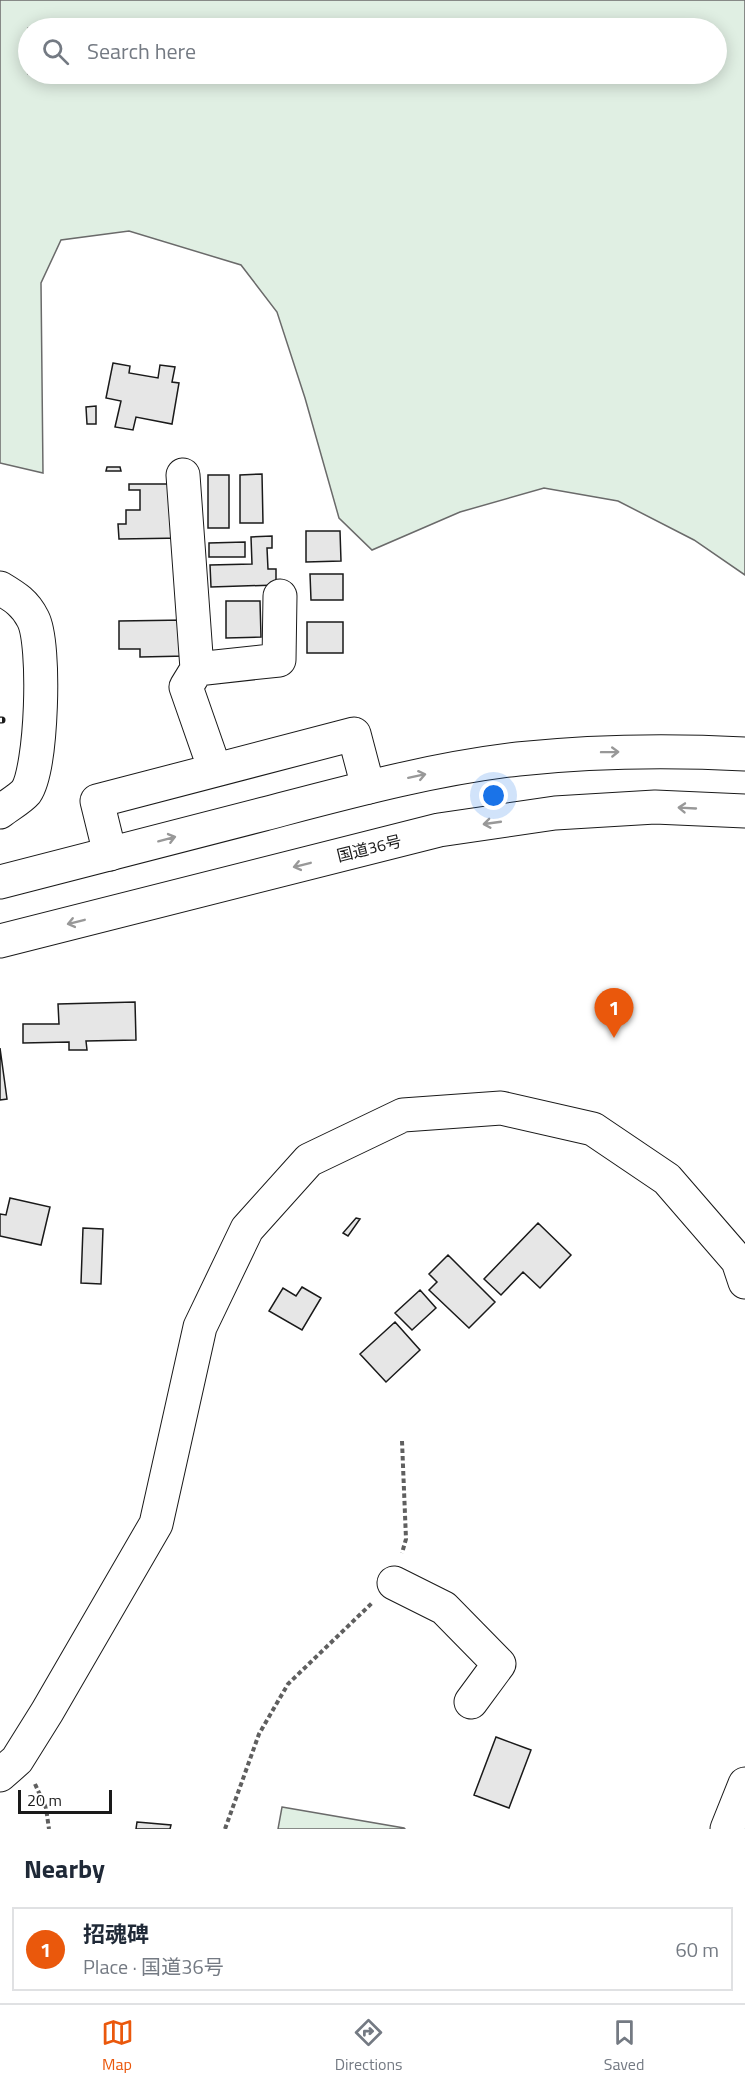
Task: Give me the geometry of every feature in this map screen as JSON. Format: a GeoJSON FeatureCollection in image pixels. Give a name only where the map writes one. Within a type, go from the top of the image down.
{"type":"FeatureCollection","features":[{"type":"Feature","properties":{"kind":"main road"},"geometry":{"type":"LineString","coordinates":[[183,475],[197,669],[186,687],[215,770]]}},
{"type":"Feature","properties":{"kind":"main road"},"geometry":{"type":"LineString","coordinates":[[0,588],[22,600],[34,621],[39,640],[41,683],[36,762],[26,792],[0,812]]}},
{"type":"Feature","properties":{"kind":"main road"},"geometry":{"type":"LineString","coordinates":[[197,669],[279,660],[280,597]]}},
{"type":"Feature","properties":{"kind":"main road"},"geometry":{"type":"LineString","coordinates":[[110,854],[97,801],[215,770],[354,734],[368,787]]}},
{"type":"Feature","properties":{"kind":"main road"},"geometry":{"type":"LineString","coordinates":[[0,882],[368,787],[516,759],[594,752],[691,751],[745,754]]}},
{"type":"Feature","properties":{"kind":"main road","name":"国道36号"},"geometry":{"type":"LineString","coordinates":[[0,941],[439,831],[555,813],[655,807],[745,811]]}},
{"type":"Feature","properties":{"kind":"main road"},"geometry":{"type":"LineString","coordinates":[[8,1768],[156,1524],[200,1327],[247,1229],[309,1160],[403,1115],[501,1108],[593,1129],[668,1179],[738,1261],[745,1282]]}},
{"type":"Feature","properties":{"kind":"main road"},"geometry":{"type":"LineString","coordinates":[[394,1583],[444,1608],[499,1664],[471,1702]]}},
{"type":"Feature","properties":{"kind":"main road"},"geometry":{"type":"LineString","coordinates":[[727,1829],[745,1784]]}},
{"type":"Feature","properties":{"kind":"path"},"geometry":{"type":"LineString","coordinates":[[225,1829],[258,1734],[288,1684],[394,1583],[406,1539],[402,1441]]}},
{"type":"Feature","properties":{"kind":"path"},"geometry":{"type":"LineString","coordinates":[[8,1768],[31,1774],[46,1808],[49,1829]]}},
{"type":"Feature","properties":{"kind":"green space"},"geometry":{"type":"Polygon","coordinates":[[[0,0],[745,0],[745,575],[694,540],[618,501],[544,488],[460,512],[372,550],[339,518],[305,398],[277,312],[241,265],[129,231],[61,240],[41,283],[43,473],[0,463],[0,0]]]}},
{"type":"Feature","properties":{"kind":"green space"},"geometry":{"type":"Polygon","coordinates":[[[282,1807],[404,1828],[405,1829],[278,1829],[282,1807]]]}},
{"type":"Feature","properties":{"kind":"building"},"geometry":{"type":"Polygon","coordinates":[[[113,363],[130,366],[129,373],[158,378],[160,365],[175,367],[172,382],[179,383],[172,424],[136,417],[133,430],[115,427],[121,401],[106,398],[113,363]]]}},
{"type":"Feature","properties":{"kind":"building"},"geometry":{"type":"Polygon","coordinates":[[[96,406],[96,424],[87,424],[86,407],[96,406]]]}},
{"type":"Feature","properties":{"kind":"building"},"geometry":{"type":"Polygon","coordinates":[[[107,467],[120,467],[121,471],[106,471],[107,467]]]}},
{"type":"Feature","properties":{"kind":"building"},"geometry":{"type":"Polygon","coordinates":[[[262,474],[263,523],[240,523],[240,475],[262,474]]]}},
{"type":"Feature","properties":{"kind":"building"},"geometry":{"type":"Polygon","coordinates":[[[208,475],[229,475],[229,528],[208,528],[208,475]]]}},
{"type":"Feature","properties":{"kind":"building"},"geometry":{"type":"Polygon","coordinates":[[[129,484],[183,484],[183,538],[119,539],[118,524],[126,524],[126,510],[140,510],[140,490],[129,490],[129,484]]]}},
{"type":"Feature","properties":{"kind":"building"},"geometry":{"type":"Polygon","coordinates":[[[306,531],[340,531],[341,561],[306,562],[306,531]]]}},
{"type":"Feature","properties":{"kind":"building"},"geometry":{"type":"Polygon","coordinates":[[[272,536],[272,548],[267,548],[268,569],[276,569],[276,585],[211,587],[210,565],[252,564],[251,537],[272,536]]]}},
{"type":"Feature","properties":{"kind":"building"},"geometry":{"type":"Polygon","coordinates":[[[245,542],[245,557],[209,557],[209,543],[245,542]]]}},
{"type":"Feature","properties":{"kind":"building"},"geometry":{"type":"Polygon","coordinates":[[[310,574],[343,574],[343,600],[311,600],[310,574]]]}},
{"type":"Feature","properties":{"kind":"building"},"geometry":{"type":"Polygon","coordinates":[[[226,601],[260,601],[261,637],[226,638],[226,601]]]}},
{"type":"Feature","properties":{"kind":"building"},"geometry":{"type":"Polygon","coordinates":[[[186,620],[186,656],[140,657],[140,649],[119,649],[119,621],[186,620]]]}},
{"type":"Feature","properties":{"kind":"building"},"geometry":{"type":"Polygon","coordinates":[[[307,622],[343,622],[343,653],[307,653],[307,622]]]}},
{"type":"Feature","properties":{"kind":"building"},"geometry":{"type":"Polygon","coordinates":[[[135,1002],[136,1040],[86,1041],[87,1050],[69,1050],[69,1042],[23,1043],[23,1024],[59,1024],[58,1004],[135,1002]]]}},
{"type":"Feature","properties":{"kind":"building"},"geometry":{"type":"Polygon","coordinates":[[[0,1048],[7,1099],[0,1100],[0,1048]]]}},
{"type":"Feature","properties":{"kind":"building"},"geometry":{"type":"Polygon","coordinates":[[[10,1198],[50,1207],[41,1245],[0,1236],[0,1214],[6,1215],[10,1198]]]}},
{"type":"Feature","properties":{"kind":"building"},"geometry":{"type":"Polygon","coordinates":[[[356,1218],[360,1219],[348,1236],[343,1233],[356,1218]]]}},
{"type":"Feature","properties":{"kind":"building"},"geometry":{"type":"Polygon","coordinates":[[[538,1223],[571,1255],[540,1288],[523,1272],[501,1295],[484,1279],[538,1223]]]}},
{"type":"Feature","properties":{"kind":"building"},"geometry":{"type":"Polygon","coordinates":[[[83,1228],[103,1229],[101,1284],[81,1283],[83,1228]]]}},
{"type":"Feature","properties":{"kind":"building"},"geometry":{"type":"Polygon","coordinates":[[[448,1255],[495,1302],[469,1328],[429,1290],[437,1282],[429,1274],[448,1255]]]}},
{"type":"Feature","properties":{"kind":"building"},"geometry":{"type":"Polygon","coordinates":[[[302,1287],[321,1298],[302,1330],[269,1311],[283,1288],[296,1296],[302,1287]]]}},
{"type":"Feature","properties":{"kind":"building"},"geometry":{"type":"Polygon","coordinates":[[[420,1290],[436,1308],[412,1330],[395,1313],[420,1290]]]}},
{"type":"Feature","properties":{"kind":"building"},"geometry":{"type":"Polygon","coordinates":[[[395,1322],[420,1350],[386,1382],[360,1354],[395,1322]]]}},
{"type":"Feature","properties":{"kind":"building"},"geometry":{"type":"Polygon","coordinates":[[[496,1737],[531,1750],[509,1808],[474,1795],[496,1737]]]}},
{"type":"Feature","properties":{"kind":"building"},"geometry":{"type":"Polygon","coordinates":[[[137,1822],[171,1825],[170,1829],[136,1829],[137,1822]]]}},
{"type":"Feature","properties":{"kind":"place","name":"招魂碑"},"geometry":{"type":"Point","coordinates":[614,1038]}}]}
